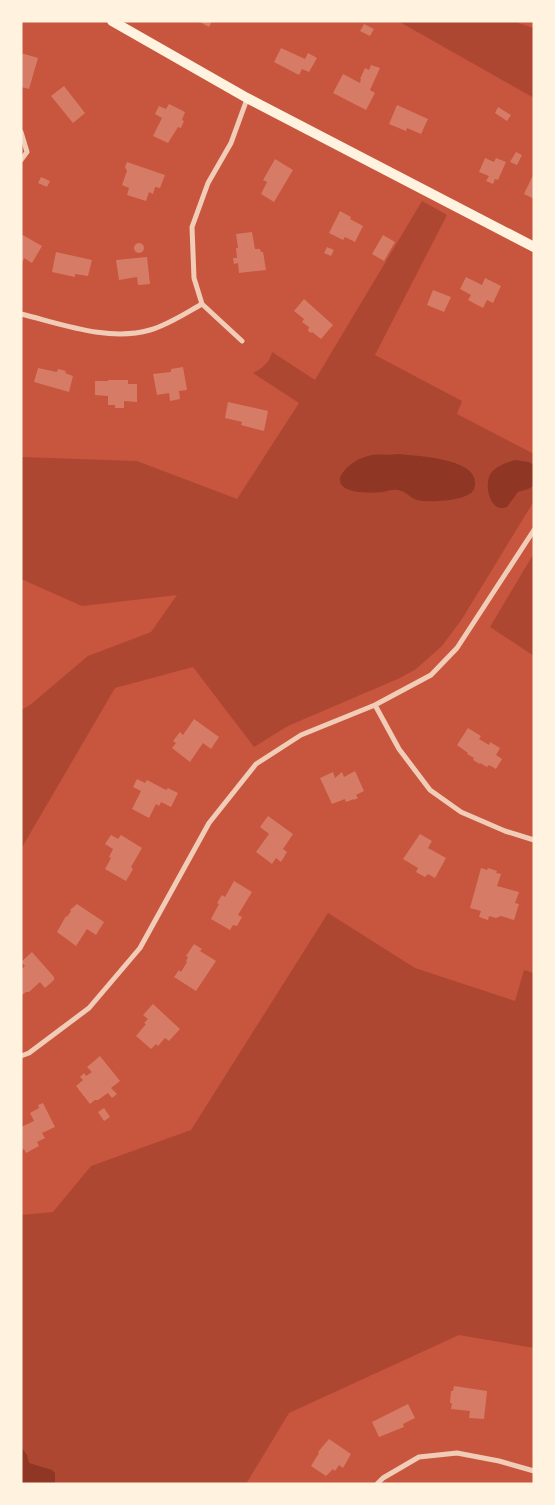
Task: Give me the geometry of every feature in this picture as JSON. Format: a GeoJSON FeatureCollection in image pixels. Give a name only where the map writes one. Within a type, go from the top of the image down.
{"type":"FeatureCollection","features":[{"type":"Feature","properties":{"kind":"main road"},"geometry":{"type":"LineString","coordinates":[[112,21],[247,98],[534,247]]}},
{"type":"Feature","properties":{"kind":"street"},"geometry":{"type":"LineString","coordinates":[[242,341],[202,304],[194,278],[192,227],[208,183],[231,143],[247,98]]}},
{"type":"Feature","properties":{"kind":"street"},"geometry":{"type":"LineString","coordinates":[[21,132],[27,152],[21,160]]}},
{"type":"Feature","properties":{"kind":"street"},"geometry":{"type":"LineString","coordinates":[[21,314],[97,332],[131,334],[152,330],[202,304]]}},
{"type":"Feature","properties":{"kind":"street"},"geometry":{"type":"LineString","coordinates":[[21,1056],[29,1053],[89,1008],[140,948],[209,823],[256,764],[301,735],[375,705],[431,675],[457,648],[534,530]]}},
{"type":"Feature","properties":{"kind":"street"},"geometry":{"type":"LineString","coordinates":[[375,705],[399,749],[430,790],[461,812],[505,831],[534,840]]}},
{"type":"Feature","properties":{"kind":"street"},"geometry":{"type":"LineString","coordinates":[[377,1484],[383,1478],[419,1457],[457,1453],[499,1461],[534,1471]]}},
{"type":"Feature","properties":{"kind":"shaded area"},"geometry":{"type":"Polygon","coordinates":[[[398,21],[512,21],[534,28],[534,98],[398,21]]]}},
{"type":"Feature","properties":{"kind":"shaded area"},"geometry":{"type":"Polygon","coordinates":[[[422,201],[447,215],[375,355],[462,401],[457,414],[534,454],[534,501],[462,619],[442,646],[416,669],[400,678],[288,726],[254,747],[193,667],[115,688],[21,849],[21,710],[30,705],[88,656],[151,632],[177,595],[82,606],[21,579],[21,457],[137,461],[237,499],[299,403],[253,373],[265,365],[272,352],[315,380],[422,201]]]}},
{"type":"Feature","properties":{"kind":"shaded area"},"geometry":{"type":"Polygon","coordinates":[[[398,454],[433,458],[460,465],[469,471],[475,479],[474,489],[471,493],[457,499],[430,501],[417,500],[398,490],[376,493],[356,492],[344,488],[340,483],[343,472],[362,458],[371,455],[398,454]]]}},
{"type":"Feature","properties":{"kind":"shaded area"},"geometry":{"type":"Polygon","coordinates":[[[515,460],[529,462],[534,465],[533,486],[518,492],[507,507],[501,508],[492,502],[490,497],[488,490],[489,478],[496,468],[515,460]]]}},
{"type":"Feature","properties":{"kind":"shaded area"},"geometry":{"type":"Polygon","coordinates":[[[534,553],[534,656],[490,627],[534,553]]]}},
{"type":"Feature","properties":{"kind":"shaded area"},"geometry":{"type":"Polygon","coordinates":[[[328,913],[415,968],[515,1001],[524,970],[534,973],[534,1348],[459,1335],[289,1413],[246,1484],[21,1484],[21,1215],[53,1212],[91,1166],[191,1130],[328,913]]]}},
{"type":"Feature","properties":{"kind":"shaded area"},"geometry":{"type":"Polygon","coordinates":[[[21,1447],[27,1455],[29,1463],[52,1470],[55,1473],[55,1484],[21,1484],[21,1447]]]}},
{"type":"Feature","properties":{"kind":"building"},"geometry":{"type":"Polygon","coordinates":[[[198,21],[212,21],[209,27],[198,21]]]}},
{"type":"Feature","properties":{"kind":"building"},"geometry":{"type":"Polygon","coordinates":[[[364,24],[374,29],[370,36],[360,31],[364,24]]]}},
{"type":"Feature","properties":{"kind":"building"},"geometry":{"type":"Polygon","coordinates":[[[281,48],[305,59],[308,53],[317,58],[309,72],[302,69],[299,75],[274,62],[281,48]]]}},
{"type":"Feature","properties":{"kind":"building"},"geometry":{"type":"Polygon","coordinates":[[[21,53],[38,58],[29,89],[21,87],[21,53]]]}},
{"type":"Feature","properties":{"kind":"building"},"geometry":{"type":"Polygon","coordinates":[[[371,65],[380,68],[370,90],[375,93],[366,110],[333,93],[343,74],[360,83],[365,68],[369,70],[371,65]]]}},
{"type":"Feature","properties":{"kind":"building"},"geometry":{"type":"Polygon","coordinates":[[[64,86],[85,113],[73,123],[51,96],[64,86]]]}},
{"type":"Feature","properties":{"kind":"building"},"geometry":{"type":"Polygon","coordinates":[[[169,104],[185,112],[181,128],[178,127],[168,143],[153,136],[162,118],[155,114],[159,106],[166,109],[169,104]]]}},
{"type":"Feature","properties":{"kind":"building"},"geometry":{"type":"Polygon","coordinates":[[[397,105],[428,119],[421,134],[407,128],[406,131],[389,124],[397,105]]]}},
{"type":"Feature","properties":{"kind":"building"},"geometry":{"type":"Polygon","coordinates":[[[498,107],[511,115],[507,121],[495,113],[498,107]]]}},
{"type":"Feature","properties":{"kind":"building"},"geometry":{"type":"Polygon","coordinates":[[[516,152],[522,155],[517,165],[510,162],[516,152]]]}},
{"type":"Feature","properties":{"kind":"building"},"geometry":{"type":"Polygon","coordinates":[[[485,158],[494,162],[496,158],[506,162],[498,180],[495,179],[493,184],[486,181],[489,176],[479,172],[485,158]]]}},
{"type":"Feature","properties":{"kind":"building"},"geometry":{"type":"Polygon","coordinates":[[[275,159],[293,170],[274,202],[261,194],[267,182],[263,180],[275,159]]]}},
{"type":"Feature","properties":{"kind":"building"},"geometry":{"type":"Polygon","coordinates":[[[127,162],[165,175],[160,188],[155,187],[153,194],[149,192],[146,201],[127,195],[129,188],[122,185],[127,171],[125,167],[127,162]]]}},
{"type":"Feature","properties":{"kind":"building"},"geometry":{"type":"Polygon","coordinates":[[[534,173],[534,199],[524,194],[534,173]]]}},
{"type":"Feature","properties":{"kind":"building"},"geometry":{"type":"Polygon","coordinates":[[[41,177],[50,181],[47,187],[38,183],[41,177]]]}},
{"type":"Feature","properties":{"kind":"building"},"geometry":{"type":"Polygon","coordinates":[[[340,211],[363,226],[355,242],[345,237],[343,240],[329,233],[340,211]]]}},
{"type":"Feature","properties":{"kind":"building"},"geometry":{"type":"Polygon","coordinates":[[[252,232],[255,249],[260,249],[263,252],[266,270],[239,273],[238,263],[234,264],[233,258],[237,258],[236,234],[252,232]]]}},
{"type":"Feature","properties":{"kind":"building"},"geometry":{"type":"Polygon","coordinates":[[[21,234],[42,246],[32,263],[24,258],[23,261],[21,260],[21,234]]]}},
{"type":"Feature","properties":{"kind":"building"},"geometry":{"type":"Polygon","coordinates":[[[383,235],[395,242],[384,261],[372,254],[383,235]]]}},
{"type":"Feature","properties":{"kind":"building"},"geometry":{"type":"Polygon","coordinates":[[[139,243],[144,248],[139,253],[134,248],[139,243]]]}},
{"type":"Feature","properties":{"kind":"building"},"geometry":{"type":"Polygon","coordinates":[[[327,247],[334,250],[331,256],[324,253],[327,247]]]}},
{"type":"Feature","properties":{"kind":"building"},"geometry":{"type":"Polygon","coordinates":[[[56,252],[92,260],[88,276],[75,274],[75,277],[52,272],[56,252]]]}},
{"type":"Feature","properties":{"kind":"building"},"geometry":{"type":"Polygon","coordinates":[[[147,257],[150,284],[138,285],[137,277],[119,280],[116,260],[147,257]]]}},
{"type":"Feature","properties":{"kind":"building"},"geometry":{"type":"Polygon","coordinates":[[[466,277],[482,285],[485,278],[501,286],[493,303],[487,300],[483,308],[468,300],[471,295],[460,289],[466,277]]]}},
{"type":"Feature","properties":{"kind":"building"},"geometry":{"type":"Polygon","coordinates":[[[433,290],[451,297],[444,312],[427,305],[433,290]]]}},
{"type":"Feature","properties":{"kind":"building"},"geometry":{"type":"Polygon","coordinates":[[[304,299],[333,325],[321,339],[308,331],[309,327],[302,322],[304,319],[294,311],[304,299]]]}},
{"type":"Feature","properties":{"kind":"building"},"geometry":{"type":"Polygon","coordinates":[[[183,367],[187,390],[179,391],[180,399],[170,401],[169,393],[157,395],[153,374],[171,372],[171,369],[183,367]]]}},
{"type":"Feature","properties":{"kind":"building"},"geometry":{"type":"Polygon","coordinates":[[[38,368],[57,372],[58,369],[66,371],[65,373],[73,376],[69,392],[34,382],[38,368]]]}},
{"type":"Feature","properties":{"kind":"building"},"geometry":{"type":"Polygon","coordinates":[[[128,380],[128,384],[137,384],[137,402],[124,401],[124,408],[115,408],[115,405],[108,405],[108,396],[95,395],[95,381],[128,380]]]}},
{"type":"Feature","properties":{"kind":"building"},"geometry":{"type":"Polygon","coordinates":[[[228,402],[268,411],[264,431],[241,425],[242,422],[225,418],[228,402]]]}},
{"type":"Feature","properties":{"kind":"building"},"geometry":{"type":"Polygon","coordinates":[[[194,719],[219,737],[211,749],[203,743],[190,762],[172,748],[176,743],[173,741],[180,732],[183,735],[194,719]]]}},
{"type":"Feature","properties":{"kind":"building"},"geometry":{"type":"Polygon","coordinates":[[[468,728],[481,736],[479,739],[489,745],[490,742],[500,748],[496,755],[502,759],[496,769],[473,760],[474,758],[457,745],[468,728]]]}},
{"type":"Feature","properties":{"kind":"building"},"geometry":{"type":"Polygon","coordinates":[[[355,771],[364,791],[356,795],[358,798],[354,800],[346,802],[345,799],[332,804],[320,778],[333,772],[335,778],[342,772],[344,777],[355,771]]]}},
{"type":"Feature","properties":{"kind":"building"},"geometry":{"type":"Polygon","coordinates":[[[137,779],[145,783],[147,780],[166,790],[168,788],[178,793],[171,807],[161,802],[159,806],[156,804],[149,818],[132,809],[141,791],[133,787],[137,779]]]}},
{"type":"Feature","properties":{"kind":"building"},"geometry":{"type":"Polygon","coordinates":[[[268,816],[293,834],[283,849],[287,852],[281,862],[276,858],[272,864],[256,852],[269,834],[260,827],[268,816]]]}},
{"type":"Feature","properties":{"kind":"building"},"geometry":{"type":"Polygon","coordinates":[[[420,834],[432,841],[428,848],[446,858],[435,878],[428,874],[425,877],[416,872],[418,868],[403,859],[420,834]]]}},
{"type":"Feature","properties":{"kind":"building"},"geometry":{"type":"Polygon","coordinates":[[[111,835],[118,839],[121,835],[142,848],[131,867],[133,869],[126,881],[105,869],[113,849],[105,844],[111,835]]]}},
{"type":"Feature","properties":{"kind":"building"},"geometry":{"type":"Polygon","coordinates":[[[481,868],[487,870],[488,868],[501,874],[497,886],[519,892],[515,903],[519,904],[514,920],[501,916],[496,918],[489,916],[488,920],[479,917],[481,911],[470,908],[481,868]]]}},
{"type":"Feature","properties":{"kind":"building"},"geometry":{"type":"Polygon","coordinates":[[[234,881],[252,892],[238,915],[242,917],[237,926],[233,925],[230,930],[211,919],[219,904],[217,903],[222,895],[225,897],[234,881]]]}},
{"type":"Feature","properties":{"kind":"building"},"geometry":{"type":"Polygon","coordinates":[[[77,904],[104,922],[96,935],[87,929],[76,946],[57,932],[70,910],[77,904]]]}},
{"type":"Feature","properties":{"kind":"building"},"geometry":{"type":"Polygon","coordinates":[[[194,944],[202,949],[200,951],[216,961],[196,991],[174,977],[179,970],[181,972],[187,962],[188,957],[186,956],[194,944]]]}},
{"type":"Feature","properties":{"kind":"building"},"geometry":{"type":"Polygon","coordinates":[[[32,952],[54,977],[54,980],[45,988],[40,982],[29,992],[21,996],[21,970],[25,966],[21,962],[32,952]]]}},
{"type":"Feature","properties":{"kind":"building"},"geometry":{"type":"Polygon","coordinates":[[[153,1004],[180,1029],[169,1041],[165,1038],[158,1046],[156,1044],[151,1049],[136,1036],[148,1019],[143,1015],[153,1004]]]}},
{"type":"Feature","properties":{"kind":"building"},"geometry":{"type":"Polygon","coordinates":[[[100,1056],[120,1081],[111,1088],[117,1094],[112,1098],[108,1093],[90,1104],[76,1086],[83,1080],[80,1077],[84,1073],[86,1076],[92,1072],[87,1067],[100,1056]]]}},
{"type":"Feature","properties":{"kind":"building"},"geometry":{"type":"Polygon","coordinates":[[[43,1103],[55,1127],[42,1133],[45,1138],[37,1142],[39,1146],[26,1153],[24,1149],[21,1151],[21,1127],[34,1121],[30,1113],[39,1108],[38,1105],[43,1103]]]}},
{"type":"Feature","properties":{"kind":"building"},"geometry":{"type":"Polygon","coordinates":[[[104,1108],[110,1117],[104,1121],[98,1112],[104,1108]]]}},
{"type":"Feature","properties":{"kind":"building"},"geometry":{"type":"Polygon","coordinates":[[[454,1386],[487,1391],[484,1419],[469,1418],[470,1411],[451,1409],[451,1391],[453,1391],[454,1386]]]}},
{"type":"Feature","properties":{"kind":"building"},"geometry":{"type":"Polygon","coordinates":[[[408,1404],[415,1418],[403,1424],[404,1427],[379,1437],[372,1422],[408,1404]]]}},
{"type":"Feature","properties":{"kind":"building"},"geometry":{"type":"Polygon","coordinates":[[[329,1439],[351,1454],[343,1468],[339,1465],[335,1471],[333,1469],[326,1476],[311,1466],[318,1452],[329,1439]]]}}]}
